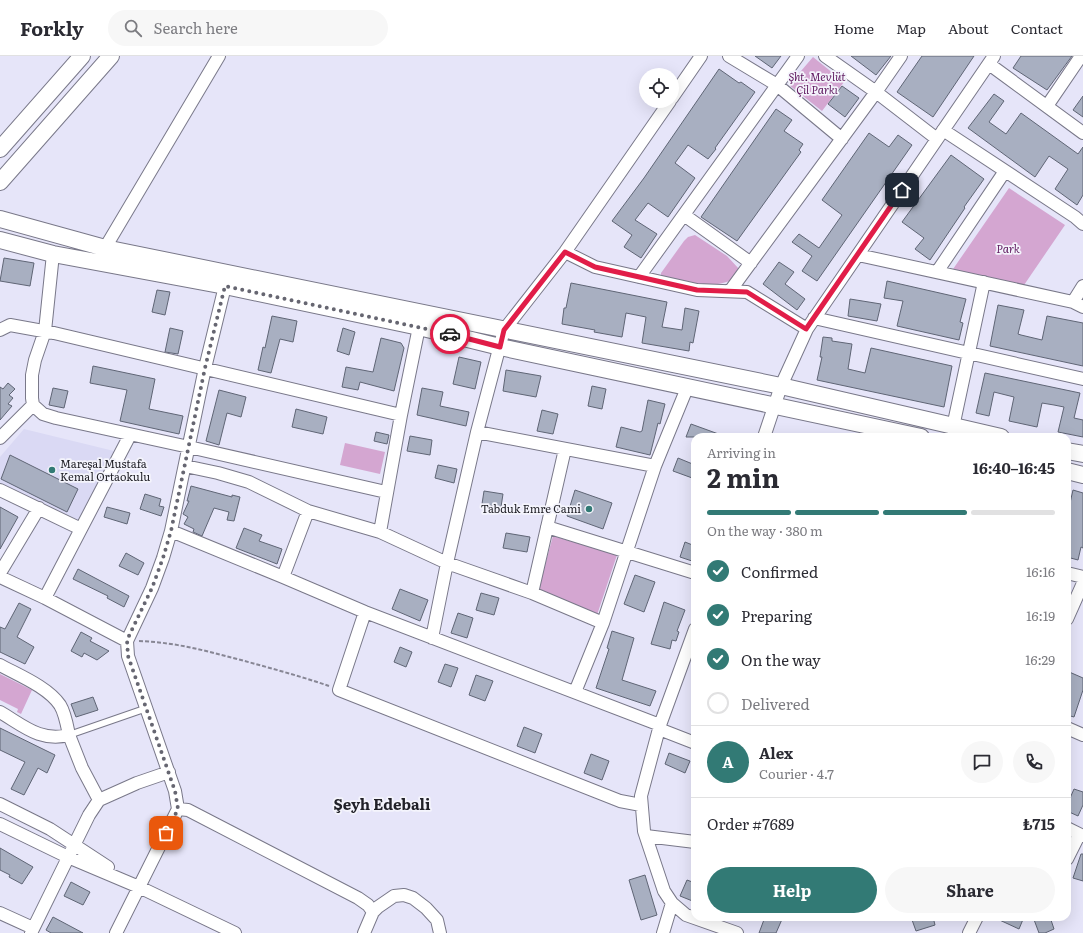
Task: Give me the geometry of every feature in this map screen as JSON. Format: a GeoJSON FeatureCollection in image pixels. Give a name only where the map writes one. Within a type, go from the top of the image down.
{"type":"FeatureCollection","features":[{"type":"Feature","properties":{"kind":"street"},"geometry":{"type":"LineString","coordinates":[[0,149],[82,56]]}},
{"type":"Feature","properties":{"kind":"street"},"geometry":{"type":"LineString","coordinates":[[0,182],[112,56]]}},
{"type":"Feature","properties":{"kind":"street"},"geometry":{"type":"LineString","coordinates":[[106,248],[219,56]]}},
{"type":"Feature","properties":{"kind":"street"},"geometry":{"type":"LineString","coordinates":[[679,88],[701,56]]}},
{"type":"Feature","properties":{"kind":"street"},"geometry":{"type":"LineString","coordinates":[[729,56],[777,85],[842,139]]}},
{"type":"Feature","properties":{"kind":"street"},"geometry":{"type":"LineString","coordinates":[[639,277],[798,56]]}},
{"type":"Feature","properties":{"kind":"street"},"geometry":{"type":"LineString","coordinates":[[825,56],[940,134],[1005,171],[1082,219]]}},
{"type":"Feature","properties":{"kind":"street"},"geometry":{"type":"LineString","coordinates":[[730,291],[901,56]]}},
{"type":"Feature","properties":{"kind":"street"},"geometry":{"type":"LineString","coordinates":[[1047,106],[1082,56]]}},
{"type":"Feature","properties":{"kind":"street"},"geometry":{"type":"LineString","coordinates":[[765,433],[781,386],[806,329],[992,60],[1047,106],[1083,133]]}},
{"type":"Feature","properties":{"kind":"street"},"geometry":{"type":"LineString","coordinates":[[432,638],[447,563],[477,432],[504,330],[565,252],[665,108]]}},
{"type":"Feature","properties":{"kind":"street"},"geometry":{"type":"LineString","coordinates":[[937,272],[1005,171]]}},
{"type":"Feature","properties":{"kind":"street"},"geometry":{"type":"LineString","coordinates":[[684,215],[751,263]]}},
{"type":"Feature","properties":{"kind":"street"},"geometry":{"type":"LineString","coordinates":[[0,219],[106,248],[781,386],[982,433]]}},
{"type":"Feature","properties":{"kind":"street"},"geometry":{"type":"LineString","coordinates":[[0,240],[54,254],[225,286],[419,327],[500,347],[902,433]]}},
{"type":"Feature","properties":{"kind":"street"},"geometry":{"type":"LineString","coordinates":[[565,252],[595,267],[697,290],[747,292],[806,329]]}},
{"type":"Feature","properties":{"kind":"street"},"geometry":{"type":"LineString","coordinates":[[54,254],[45,331],[35,360],[32,375],[33,405],[43,414],[386,492]]}},
{"type":"Feature","properties":{"kind":"street"},"geometry":{"type":"LineString","coordinates":[[858,254],[1078,305],[1083,286]]}},
{"type":"Feature","properties":{"kind":"street"},"geometry":{"type":"LineString","coordinates":[[953,427],[984,282]]}},
{"type":"Feature","properties":{"kind":"street"},"geometry":{"type":"LineString","coordinates":[[116,933],[178,809],[175,791],[169,772],[148,708],[128,656],[127,640],[152,588],[171,531],[205,368],[225,286]]}},
{"type":"Feature","properties":{"kind":"street"},"geometry":{"type":"LineString","coordinates":[[814,318],[1083,379]]}},
{"type":"Feature","properties":{"kind":"street"},"geometry":{"type":"LineString","coordinates":[[0,330],[10,325],[45,331],[401,415]]}},
{"type":"Feature","properties":{"kind":"street"},"geometry":{"type":"LineString","coordinates":[[380,532],[386,492],[419,327]]}},
{"type":"Feature","properties":{"kind":"street"},"geometry":{"type":"LineString","coordinates":[[575,692],[603,623],[655,466],[687,388]]}},
{"type":"Feature","properties":{"kind":"street"},"geometry":{"type":"LineString","coordinates":[[0,438],[33,405]]}},
{"type":"Feature","properties":{"kind":"street"},"geometry":{"type":"LineString","coordinates":[[477,432],[655,466]]}},
{"type":"Feature","properties":{"kind":"street"},"geometry":{"type":"LineString","coordinates":[[45,598],[130,435]]}},
{"type":"Feature","properties":{"kind":"street"},"geometry":{"type":"LineString","coordinates":[[532,594],[565,449]]}},
{"type":"Feature","properties":{"kind":"street"},"geometry":{"type":"LineString","coordinates":[[1071,452],[1083,454]]}},
{"type":"Feature","properties":{"kind":"street"},"geometry":{"type":"LineString","coordinates":[[185,466],[218,473],[249,482],[308,511],[380,532],[447,563],[532,594],[603,623]]}},
{"type":"Feature","properties":{"kind":"street"},"geometry":{"type":"LineString","coordinates":[[1071,472],[1083,475]]}},
{"type":"Feature","properties":{"kind":"street"},"geometry":{"type":"LineString","coordinates":[[0,490],[81,529]]}},
{"type":"Feature","properties":{"kind":"street"},"geometry":{"type":"LineString","coordinates":[[0,573],[39,508]]}},
{"type":"Feature","properties":{"kind":"street"},"geometry":{"type":"LineString","coordinates":[[283,577],[308,511]]}},
{"type":"Feature","properties":{"kind":"street"},"geometry":{"type":"LineString","coordinates":[[547,527],[691,572]]}},
{"type":"Feature","properties":{"kind":"street"},"geometry":{"type":"LineString","coordinates":[[171,531],[364,612],[575,692],[691,741]]}},
{"type":"Feature","properties":{"kind":"street"},"geometry":{"type":"LineString","coordinates":[[1071,574],[1083,577]]}},
{"type":"Feature","properties":{"kind":"street"},"geometry":{"type":"LineString","coordinates":[[0,577],[127,640]]}},
{"type":"Feature","properties":{"kind":"street"},"geometry":{"type":"LineString","coordinates":[[1071,610],[1083,584]]}},
{"type":"Feature","properties":{"kind":"street"},"geometry":{"type":"LineString","coordinates":[[364,612],[339,690],[620,801],[642,805]]}},
{"type":"Feature","properties":{"kind":"street"},"geometry":{"type":"LineString","coordinates":[[691,654],[659,727],[641,796],[646,836],[664,891],[672,903],[686,915],[691,917]]}},
{"type":"Feature","properties":{"kind":"street"},"geometry":{"type":"LineString","coordinates":[[0,665],[44,690],[56,699],[61,707],[69,735],[82,768],[100,800]]}},
{"type":"Feature","properties":{"kind":"street"},"geometry":{"type":"LineString","coordinates":[[0,712],[42,736],[54,737],[69,735]]}},
{"type":"Feature","properties":{"kind":"street"},"geometry":{"type":"LineString","coordinates":[[1071,730],[1083,735]]}},
{"type":"Feature","properties":{"kind":"street"},"geometry":{"type":"LineString","coordinates":[[0,913],[32,931],[89,815],[100,800],[137,783],[169,772]]}},
{"type":"Feature","properties":{"kind":"street"},"geometry":{"type":"LineString","coordinates":[[0,804],[50,829],[71,851]]}},
{"type":"Feature","properties":{"kind":"street"},"geometry":{"type":"LineString","coordinates":[[178,809],[188,810],[358,898],[368,905],[373,912]]}},
{"type":"Feature","properties":{"kind":"street"},"geometry":{"type":"LineString","coordinates":[[0,824],[71,851],[139,887],[235,933]]}},
{"type":"Feature","properties":{"kind":"street"},"geometry":{"type":"LineString","coordinates":[[1071,830],[1081,836],[1071,852]]}},
{"type":"Feature","properties":{"kind":"street"},"geometry":{"type":"LineString","coordinates":[[646,836],[691,842]]}},
{"type":"Feature","properties":{"kind":"street"},"geometry":{"type":"LineString","coordinates":[[364,933],[373,912],[378,907],[394,896],[404,895],[413,898],[426,908],[437,920],[440,933]]}},
{"type":"Feature","properties":{"kind":"street"},"geometry":{"type":"LineString","coordinates":[[663,933],[672,903]]}},
{"type":"Feature","properties":{"kind":"street"},"geometry":{"type":"LineString","coordinates":[[703,921],[737,933]]}},
{"type":"Feature","properties":{"kind":"street"},"geometry":{"type":"LineString","coordinates":[[969,933],[975,921]]}},
{"type":"Feature","properties":{"kind":"lane"},"geometry":{"type":"LineString","coordinates":[[69,735],[148,708]]}},
{"type":"Feature","properties":{"kind":"path"},"geometry":{"type":"LineString","coordinates":[[127,640],[172,643],[220,654],[292,674],[339,690]]}},
{"type":"Feature","properties":{"kind":"shaded area","name":"Mareşal Mustafa Kemal Ortaokulu"},"geometry":{"type":"Polygon","coordinates":[[[24,429],[114,451],[79,523],[0,484],[0,457],[24,429]]]}},
{"type":"Feature","properties":{"kind":"green space","name":"Şht. Mevlüt Çil Parkı"},"geometry":{"type":"Polygon","coordinates":[[[813,57],[844,82],[822,111],[789,85],[813,57]]]}},
{"type":"Feature","properties":{"kind":"green space","name":"Park"},"geometry":{"type":"Polygon","coordinates":[[[1009,188],[1065,225],[1022,288],[951,272],[1009,188]]]}},
{"type":"Feature","properties":{"kind":"green space"},"geometry":{"type":"Polygon","coordinates":[[[695,235],[727,256],[739,269],[737,275],[733,279],[720,284],[698,285],[684,283],[661,276],[661,273],[684,241],[688,237],[695,235]]]}},
{"type":"Feature","properties":{"kind":"green space"},"geometry":{"type":"Polygon","coordinates":[[[345,443],[385,452],[380,474],[340,465],[345,443]]]}},
{"type":"Feature","properties":{"kind":"green space"},"geometry":{"type":"Polygon","coordinates":[[[553,536],[617,555],[597,615],[538,590],[553,536]]]}},
{"type":"Feature","properties":{"kind":"green space"},"geometry":{"type":"Polygon","coordinates":[[[0,674],[32,690],[21,714],[17,712],[18,709],[0,700],[0,674]]]}},
{"type":"Feature","properties":{"kind":"building"},"geometry":{"type":"Polygon","coordinates":[[[755,56],[781,56],[772,68],[755,56]]]}},
{"type":"Feature","properties":{"kind":"building"},"geometry":{"type":"Polygon","coordinates":[[[851,56],[891,56],[876,75],[851,56]]]}},
{"type":"Feature","properties":{"kind":"building"},"geometry":{"type":"Polygon","coordinates":[[[922,56],[974,56],[933,117],[897,92],[922,56]]]}},
{"type":"Feature","properties":{"kind":"building"},"geometry":{"type":"Polygon","coordinates":[[[1021,56],[1072,56],[1047,90],[1013,68],[1021,56]]]}},
{"type":"Feature","properties":{"kind":"building"},"geometry":{"type":"Polygon","coordinates":[[[719,69],[755,92],[708,159],[688,145],[675,163],[695,178],[668,217],[648,203],[635,220],[657,234],[641,258],[624,247],[632,235],[612,221],[644,178],[719,69]]]}},
{"type":"Feature","properties":{"kind":"building"},"geometry":{"type":"Polygon","coordinates":[[[842,86],[859,98],[845,117],[828,104],[842,86]]]}},
{"type":"Feature","properties":{"kind":"building"},"geometry":{"type":"Polygon","coordinates":[[[994,94],[1004,101],[989,122],[1006,134],[1021,113],[1078,154],[1083,147],[1083,195],[1077,205],[1055,189],[1068,169],[1049,156],[1035,177],[968,128],[994,94]]]}},
{"type":"Feature","properties":{"kind":"building"},"geometry":{"type":"Polygon","coordinates":[[[1083,96],[1083,117],[1073,110],[1083,96]]]}},
{"type":"Feature","properties":{"kind":"building"},"geometry":{"type":"Polygon","coordinates":[[[776,109],[792,120],[784,131],[803,144],[799,150],[801,152],[737,241],[701,217],[776,109]]]}},
{"type":"Feature","properties":{"kind":"building"},"geometry":{"type":"Polygon","coordinates":[[[869,133],[889,147],[898,135],[912,145],[817,281],[802,271],[812,256],[792,242],[799,234],[819,248],[842,215],[822,200],[869,133]]]}},
{"type":"Feature","properties":{"kind":"building"},"geometry":{"type":"Polygon","coordinates":[[[951,155],[984,179],[930,260],[915,249],[924,238],[902,222],[951,155]]]}},
{"type":"Feature","properties":{"kind":"building"},"geometry":{"type":"Polygon","coordinates":[[[4,258],[34,263],[30,286],[0,281],[4,258]]]}},
{"type":"Feature","properties":{"kind":"building"},"geometry":{"type":"Polygon","coordinates":[[[779,262],[794,272],[785,284],[805,299],[797,310],[763,284],[779,262]]]}},
{"type":"Feature","properties":{"kind":"building"},"geometry":{"type":"Polygon","coordinates":[[[887,281],[966,299],[960,322],[963,323],[959,340],[897,326],[903,301],[884,298],[887,281]]]}},
{"type":"Feature","properties":{"kind":"building"},"geometry":{"type":"Polygon","coordinates":[[[571,283],[667,302],[662,327],[682,330],[685,308],[699,311],[693,343],[690,342],[689,351],[642,343],[646,317],[626,313],[622,337],[562,324],[564,308],[566,308],[571,283]]]}},
{"type":"Feature","properties":{"kind":"building"},"geometry":{"type":"Polygon","coordinates":[[[157,290],[170,292],[165,315],[152,312],[157,290]]]}},
{"type":"Feature","properties":{"kind":"building"},"geometry":{"type":"Polygon","coordinates":[[[850,299],[881,304],[877,321],[848,316],[850,299]]]}},
{"type":"Feature","properties":{"kind":"building"},"geometry":{"type":"Polygon","coordinates":[[[998,305],[1024,310],[1018,334],[1042,340],[1047,316],[1083,323],[1083,366],[990,346],[998,305]]]}},
{"type":"Feature","properties":{"kind":"building"},"geometry":{"type":"Polygon","coordinates":[[[272,316],[297,321],[293,342],[280,339],[271,373],[258,370],[263,347],[265,348],[272,316]]]}},
{"type":"Feature","properties":{"kind":"building"},"geometry":{"type":"Polygon","coordinates":[[[170,328],[183,331],[178,354],[165,352],[170,328]]]}},
{"type":"Feature","properties":{"kind":"building"},"geometry":{"type":"Polygon","coordinates":[[[343,328],[355,332],[349,355],[337,351],[343,328]]]}},
{"type":"Feature","properties":{"kind":"building"},"geometry":{"type":"Polygon","coordinates":[[[823,337],[832,338],[832,341],[852,344],[848,369],[865,373],[871,348],[952,366],[944,407],[817,380],[822,357],[820,357],[823,337]]]}},
{"type":"Feature","properties":{"kind":"building"},"geometry":{"type":"Polygon","coordinates":[[[381,338],[401,343],[404,348],[394,391],[360,382],[358,390],[342,387],[346,367],[373,372],[381,338]]]}},
{"type":"Feature","properties":{"kind":"building"},"geometry":{"type":"Polygon","coordinates":[[[459,357],[481,362],[475,389],[453,384],[459,357]]]}},
{"type":"Feature","properties":{"kind":"building"},"geometry":{"type":"Polygon","coordinates":[[[93,366],[155,379],[149,409],[183,416],[179,434],[120,421],[127,390],[90,383],[93,366]]]}},
{"type":"Feature","properties":{"kind":"building"},"geometry":{"type":"Polygon","coordinates":[[[506,370],[541,376],[536,397],[503,391],[506,370]]]}},
{"type":"Feature","properties":{"kind":"building"},"geometry":{"type":"Polygon","coordinates":[[[985,373],[1080,393],[1074,418],[1083,420],[1083,437],[1071,435],[1071,433],[1058,432],[1064,407],[1042,403],[1037,427],[1009,421],[1014,397],[994,392],[989,416],[976,413],[985,373]]]}},
{"type":"Feature","properties":{"kind":"building"},"geometry":{"type":"Polygon","coordinates":[[[8,383],[15,389],[9,395],[13,398],[8,404],[12,406],[0,420],[0,387],[3,389],[8,383]]]}},
{"type":"Feature","properties":{"kind":"building"},"geometry":{"type":"Polygon","coordinates":[[[592,386],[606,389],[602,409],[588,406],[592,386]]]}},
{"type":"Feature","properties":{"kind":"building"},"geometry":{"type":"Polygon","coordinates":[[[53,388],[68,391],[64,408],[49,405],[53,388]]]}},
{"type":"Feature","properties":{"kind":"building"},"geometry":{"type":"Polygon","coordinates":[[[422,388],[443,392],[440,406],[469,412],[466,426],[417,415],[422,388]]]}},
{"type":"Feature","properties":{"kind":"building"},"geometry":{"type":"Polygon","coordinates":[[[219,390],[246,397],[241,417],[227,413],[219,445],[206,441],[219,390]]]}},
{"type":"Feature","properties":{"kind":"building"},"geometry":{"type":"Polygon","coordinates":[[[648,400],[665,404],[660,424],[658,423],[650,455],[616,447],[621,427],[640,432],[642,431],[648,400]]]}},
{"type":"Feature","properties":{"kind":"building"},"geometry":{"type":"Polygon","coordinates":[[[296,409],[327,417],[323,434],[292,427],[296,409]]]}},
{"type":"Feature","properties":{"kind":"building"},"geometry":{"type":"Polygon","coordinates":[[[542,410],[558,414],[553,434],[537,431],[542,410]]]}},
{"type":"Feature","properties":{"kind":"building"},"geometry":{"type":"Polygon","coordinates":[[[691,424],[716,433],[691,433],[691,437],[686,437],[691,424]]]}},
{"type":"Feature","properties":{"kind":"building"},"geometry":{"type":"Polygon","coordinates":[[[376,432],[389,435],[387,444],[374,441],[376,432]]]}},
{"type":"Feature","properties":{"kind":"building"},"geometry":{"type":"Polygon","coordinates":[[[410,436],[432,440],[430,455],[407,451],[410,436]]]}},
{"type":"Feature","properties":{"kind":"building"},"geometry":{"type":"Polygon","coordinates":[[[10,455],[78,489],[67,512],[1,479],[10,455]]]}},
{"type":"Feature","properties":{"kind":"building"},"geometry":{"type":"Polygon","coordinates":[[[678,458],[691,463],[691,478],[673,471],[678,458]]]}},
{"type":"Feature","properties":{"kind":"building"},"geometry":{"type":"Polygon","coordinates":[[[438,465],[457,469],[454,483],[435,478],[438,465]]]}},
{"type":"Feature","properties":{"kind":"building"},"geometry":{"type":"Polygon","coordinates":[[[191,486],[232,497],[232,495],[240,497],[234,521],[227,520],[229,512],[214,508],[202,536],[193,532],[194,529],[184,524],[188,517],[183,514],[189,501],[187,501],[191,486]]]}},
{"type":"Feature","properties":{"kind":"building","name":"Tabduk Emre Cami"},"geometry":{"type":"Polygon","coordinates":[[[575,490],[612,503],[603,529],[567,516],[575,490]]]}},
{"type":"Feature","properties":{"kind":"building"},"geometry":{"type":"Polygon","coordinates":[[[1073,490],[1083,493],[1083,548],[1081,547],[1078,560],[1071,558],[1071,499],[1073,490]]]}},
{"type":"Feature","properties":{"kind":"building"},"geometry":{"type":"Polygon","coordinates":[[[484,491],[503,494],[501,507],[482,504],[484,491]]]}},
{"type":"Feature","properties":{"kind":"building"},"geometry":{"type":"Polygon","coordinates":[[[145,494],[161,499],[159,506],[164,507],[161,516],[140,509],[145,494]]]}},
{"type":"Feature","properties":{"kind":"building"},"geometry":{"type":"Polygon","coordinates":[[[0,507],[18,517],[0,549],[0,507]]]}},
{"type":"Feature","properties":{"kind":"building"},"geometry":{"type":"Polygon","coordinates":[[[107,507],[130,513],[127,524],[104,517],[107,507]]]}},
{"type":"Feature","properties":{"kind":"building"},"geometry":{"type":"Polygon","coordinates":[[[244,528],[262,535],[259,541],[282,549],[277,564],[236,548],[244,528]]]}},
{"type":"Feature","properties":{"kind":"building"},"geometry":{"type":"Polygon","coordinates":[[[506,533],[530,537],[527,552],[503,548],[506,533]]]}},
{"type":"Feature","properties":{"kind":"building"},"geometry":{"type":"Polygon","coordinates":[[[685,542],[691,544],[691,561],[680,557],[685,542]]]}},
{"type":"Feature","properties":{"kind":"building"},"geometry":{"type":"Polygon","coordinates":[[[126,553],[144,563],[138,575],[119,566],[126,553]]]}},
{"type":"Feature","properties":{"kind":"building"},"geometry":{"type":"Polygon","coordinates":[[[78,569],[129,596],[124,607],[107,598],[108,596],[73,579],[78,569]]]}},
{"type":"Feature","properties":{"kind":"building"},"geometry":{"type":"Polygon","coordinates":[[[635,575],[655,582],[644,612],[624,604],[635,575]]]}},
{"type":"Feature","properties":{"kind":"building"},"geometry":{"type":"Polygon","coordinates":[[[400,589],[428,600],[420,621],[392,609],[400,589]]]}},
{"type":"Feature","properties":{"kind":"building"},"geometry":{"type":"Polygon","coordinates":[[[481,593],[499,598],[494,615],[476,610],[481,593]]]}},
{"type":"Feature","properties":{"kind":"building"},"geometry":{"type":"Polygon","coordinates":[[[664,602],[685,610],[677,631],[679,632],[676,641],[672,640],[670,649],[651,644],[664,602]]]}},
{"type":"Feature","properties":{"kind":"building"},"geometry":{"type":"Polygon","coordinates":[[[19,603],[31,609],[17,637],[34,647],[25,664],[0,652],[0,627],[5,629],[19,603]]]}},
{"type":"Feature","properties":{"kind":"building"},"geometry":{"type":"Polygon","coordinates":[[[458,613],[473,618],[467,638],[451,633],[458,613]]]}},
{"type":"Feature","properties":{"kind":"building"},"geometry":{"type":"Polygon","coordinates":[[[612,631],[634,638],[622,680],[656,691],[650,706],[596,688],[609,649],[607,648],[612,631]]]}},
{"type":"Feature","properties":{"kind":"building"},"geometry":{"type":"Polygon","coordinates":[[[81,632],[92,638],[90,641],[109,651],[97,660],[84,653],[82,657],[71,651],[81,632]]]}},
{"type":"Feature","properties":{"kind":"building"},"geometry":{"type":"Polygon","coordinates":[[[400,647],[412,652],[406,667],[394,662],[400,647]]]}},
{"type":"Feature","properties":{"kind":"building"},"geometry":{"type":"Polygon","coordinates":[[[445,664],[458,668],[451,687],[438,682],[445,664]]]}},
{"type":"Feature","properties":{"kind":"building"},"geometry":{"type":"Polygon","coordinates":[[[1071,673],[1083,678],[1083,690],[1074,717],[1071,716],[1071,673]]]}},
{"type":"Feature","properties":{"kind":"building"},"geometry":{"type":"Polygon","coordinates":[[[476,675],[493,681],[485,701],[469,695],[476,675]]]}},
{"type":"Feature","properties":{"kind":"building"},"geometry":{"type":"Polygon","coordinates":[[[93,697],[98,710],[76,717],[71,704],[93,697]]]}},
{"type":"Feature","properties":{"kind":"building"},"geometry":{"type":"Polygon","coordinates":[[[524,727],[542,734],[535,753],[517,746],[524,727]]]}},
{"type":"Feature","properties":{"kind":"building"},"geometry":{"type":"Polygon","coordinates":[[[0,728],[55,755],[47,773],[38,768],[24,795],[11,789],[25,762],[0,750],[0,728]]]}},
{"type":"Feature","properties":{"kind":"building"},"geometry":{"type":"Polygon","coordinates":[[[669,753],[690,761],[685,773],[665,764],[669,753]]]}},
{"type":"Feature","properties":{"kind":"building"},"geometry":{"type":"Polygon","coordinates":[[[591,754],[609,761],[602,780],[584,773],[591,754]]]}},
{"type":"Feature","properties":{"kind":"building"},"geometry":{"type":"Polygon","coordinates":[[[1074,789],[1083,792],[1083,805],[1078,816],[1071,813],[1071,796],[1074,789]]]}},
{"type":"Feature","properties":{"kind":"building"},"geometry":{"type":"Polygon","coordinates":[[[0,848],[33,867],[22,884],[0,870],[0,848]]]}},
{"type":"Feature","properties":{"kind":"building"},"geometry":{"type":"Polygon","coordinates":[[[1081,854],[1083,854],[1083,881],[1073,878],[1081,854]]]}},
{"type":"Feature","properties":{"kind":"building"},"geometry":{"type":"Polygon","coordinates":[[[645,875],[657,915],[641,920],[629,880],[645,875]]]}},
{"type":"Feature","properties":{"kind":"building"},"geometry":{"type":"Polygon","coordinates":[[[687,880],[691,882],[691,900],[680,896],[687,880]]]}},
{"type":"Feature","properties":{"kind":"building"},"geometry":{"type":"Polygon","coordinates":[[[71,882],[90,892],[83,905],[64,896],[71,882]]]}},
{"type":"Feature","properties":{"kind":"building"},"geometry":{"type":"Polygon","coordinates":[[[53,917],[83,933],[51,933],[46,930],[53,917]]]}},
{"type":"Feature","properties":{"kind":"building"},"geometry":{"type":"Polygon","coordinates":[[[764,921],[781,921],[776,933],[759,933],[764,921]]]}},
{"type":"Feature","properties":{"kind":"building"},"geometry":{"type":"Polygon","coordinates":[[[912,921],[934,921],[935,925],[916,931],[912,921]]]}},
{"type":"Feature","properties":{"kind":"building"},"geometry":{"type":"Polygon","coordinates":[[[1002,921],[1022,921],[1019,929],[1002,921]]]}},
{"type":"Feature","properties":{"kind":"building"},"geometry":{"type":"Polygon","coordinates":[[[1034,921],[1051,921],[1054,929],[1045,933],[1039,933],[1034,921]]]}},
{"type":"Feature","properties":{"kind":"way so far"},"geometry":{"type":"LineString","coordinates":[[166,833],[178,809],[175,791],[128,656],[127,640],[152,588],[171,531],[205,368],[225,286],[450,334]]}},
{"type":"Feature","properties":{"kind":"place","name":"Mareşal Mustafa Kemal Ortaokulu"},"geometry":{"type":"Point","coordinates":[52,470]}},
{"type":"Feature","properties":{"kind":"place","name":"Tabduk Emre Cami"},"geometry":{"type":"Point","coordinates":[589,509]}},
{"type":"Feature","properties":{"kind":"district","name":"Şeyh Edebali"},"geometry":{"type":"Point","coordinates":[382,805]}},
{"type":"Feature","properties":{"kind":"route"},"geometry":{"type":"LineString","coordinates":[[450,334],[500,347],[504,330],[565,252],[595,267],[697,290],[747,292],[806,329],[902,190]]}}]}
